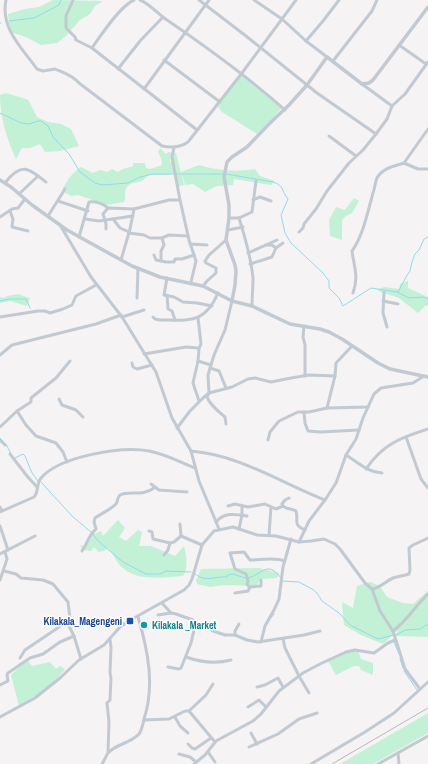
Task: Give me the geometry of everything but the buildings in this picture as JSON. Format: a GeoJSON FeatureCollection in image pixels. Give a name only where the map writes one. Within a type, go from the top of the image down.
{"type":"FeatureCollection","features":[{"type":"Feature","properties":{"kind":"street"},"geometry":{"type":"LineString","coordinates":[[6,0],[4,6],[10,33],[37,69],[43,71],[55,68],[65,74],[74,76],[79,83],[162,146],[174,147],[188,142],[220,102],[296,0]]}},
{"type":"Feature","properties":{"kind":"street"},"geometry":{"type":"LineString","coordinates":[[73,0],[66,16],[66,28],[76,40],[92,48],[197,130]]}},
{"type":"Feature","properties":{"kind":"street"},"geometry":{"type":"LineString","coordinates":[[92,48],[117,15],[129,2],[134,0]]}},
{"type":"Feature","properties":{"kind":"street"},"geometry":{"type":"LineString","coordinates":[[140,0],[242,73],[285,110]]}},
{"type":"Feature","properties":{"kind":"street"},"geometry":{"type":"LineString","coordinates":[[199,0],[261,47],[307,85],[376,134]]}},
{"type":"Feature","properties":{"kind":"street"},"geometry":{"type":"LineString","coordinates":[[144,89],[209,0]]}},
{"type":"Feature","properties":{"kind":"street"},"geometry":{"type":"LineString","coordinates":[[254,0],[282,19],[306,41],[392,106]]}},
{"type":"Feature","properties":{"kind":"street"},"geometry":{"type":"LineString","coordinates":[[306,41],[339,0]]}},
{"type":"Feature","properties":{"kind":"street"},"geometry":{"type":"LineString","coordinates":[[333,61],[372,11],[377,0]]}},
{"type":"Feature","properties":{"kind":"street"},"geometry":{"type":"LineString","coordinates":[[362,84],[366,84],[373,80],[428,7]]}},
{"type":"Feature","properties":{"kind":"street"},"geometry":{"type":"LineString","coordinates":[[118,69],[140,40],[163,17]]}},
{"type":"Feature","properties":{"kind":"street"},"geometry":{"type":"LineString","coordinates":[[0,20],[6,19]]}},
{"type":"Feature","properties":{"kind":"street"},"geometry":{"type":"LineString","coordinates":[[299,232],[327,191],[349,163],[363,150],[376,134],[387,119],[392,106],[405,94],[427,63],[399,45]]}},
{"type":"Feature","properties":{"kind":"street"},"geometry":{"type":"LineString","coordinates":[[226,424],[225,417],[208,401],[207,397],[209,393],[208,374],[224,330],[236,280],[235,265],[226,240],[229,218],[228,198],[224,177],[226,166],[229,159],[247,148],[270,123],[285,110],[307,85],[327,57]]}},
{"type":"Feature","properties":{"kind":"street"},"geometry":{"type":"LineString","coordinates":[[164,60],[220,102]]}},
{"type":"Feature","properties":{"kind":"street"},"geometry":{"type":"LineString","coordinates":[[404,163],[428,129]]}},
{"type":"Feature","properties":{"kind":"street"},"geometry":{"type":"LineString","coordinates":[[329,136],[356,156]]}},
{"type":"Feature","properties":{"kind":"street"},"geometry":{"type":"LineString","coordinates":[[174,147],[172,157],[180,200],[190,244],[196,261],[191,282]]}},
{"type":"Feature","properties":{"kind":"street"},"geometry":{"type":"LineString","coordinates":[[353,293],[356,285],[357,272],[352,251],[359,239],[377,178],[392,166],[404,163],[417,168],[428,169]]}},
{"type":"Feature","properties":{"kind":"street"},"geometry":{"type":"LineString","coordinates":[[5,183],[11,175],[26,169],[32,171],[46,182]]}},
{"type":"Feature","properties":{"kind":"street"},"geometry":{"type":"LineString","coordinates":[[19,194],[38,176]]}},
{"type":"Feature","properties":{"kind":"street"},"geometry":{"type":"LineString","coordinates":[[0,180],[60,225],[79,237],[138,268],[167,278],[191,282],[203,286],[232,301],[252,306],[286,322],[329,332],[390,369],[426,376]]}},
{"type":"Feature","properties":{"kind":"street"},"geometry":{"type":"LineString","coordinates":[[229,218],[239,218],[252,212],[256,181]]}},
{"type":"Feature","properties":{"kind":"street"},"geometry":{"type":"LineString","coordinates":[[48,216],[65,188]]}},
{"type":"Feature","properties":{"kind":"street"},"geometry":{"type":"LineString","coordinates":[[253,200],[260,197],[271,201]]}},
{"type":"Feature","properties":{"kind":"street"},"geometry":{"type":"LineString","coordinates":[[0,217],[18,208],[25,199]]}},
{"type":"Feature","properties":{"kind":"street"},"geometry":{"type":"LineString","coordinates":[[79,237],[88,211],[89,203],[92,202],[104,205],[108,208],[134,209],[169,200],[180,200]]}},
{"type":"Feature","properties":{"kind":"street"},"geometry":{"type":"LineString","coordinates":[[58,201],[88,211]]}},
{"type":"Feature","properties":{"kind":"street"},"geometry":{"type":"LineString","coordinates":[[106,229],[103,214],[108,208]]}},
{"type":"Feature","properties":{"kind":"street"},"geometry":{"type":"LineString","coordinates":[[121,260],[134,209]]}},
{"type":"Feature","properties":{"kind":"street"},"geometry":{"type":"LineString","coordinates":[[10,211],[13,219],[12,227],[28,231]]}},
{"type":"Feature","properties":{"kind":"street"},"geometry":{"type":"LineString","coordinates":[[85,219],[94,221],[133,216]]}},
{"type":"Feature","properties":{"kind":"street"},"geometry":{"type":"LineString","coordinates":[[239,218],[243,227],[253,277],[252,306]]}},
{"type":"Feature","properties":{"kind":"street"},"geometry":{"type":"LineString","coordinates":[[113,219],[120,228],[129,233],[144,235],[150,238],[162,238],[169,235],[188,236]]}},
{"type":"Feature","properties":{"kind":"street"},"geometry":{"type":"LineString","coordinates":[[60,225],[96,285],[108,297],[122,316],[156,372],[172,418],[191,451],[195,468],[219,529]]}},
{"type":"Feature","properties":{"kind":"street"},"geometry":{"type":"LineString","coordinates":[[228,230],[243,227]]}},
{"type":"Feature","properties":{"kind":"street"},"geometry":{"type":"LineString","coordinates":[[161,261],[161,251],[164,245],[162,238]]}},
{"type":"Feature","properties":{"kind":"street"},"geometry":{"type":"LineString","coordinates":[[203,286],[207,280],[216,273],[216,268],[205,261],[209,255],[226,240]]}},
{"type":"Feature","properties":{"kind":"street"},"geometry":{"type":"LineString","coordinates":[[248,253],[277,240]]}},
{"type":"Feature","properties":{"kind":"street"},"geometry":{"type":"LineString","coordinates":[[250,264],[272,257],[276,248],[283,243]]}},
{"type":"Feature","properties":{"kind":"street"},"geometry":{"type":"LineString","coordinates":[[190,244],[207,245]]}},
{"type":"Feature","properties":{"kind":"street"},"geometry":{"type":"LineString","coordinates":[[264,245],[270,244],[276,248]]}},
{"type":"Feature","properties":{"kind":"street"},"geometry":{"type":"LineString","coordinates":[[154,255],[155,259],[172,262],[175,259],[182,259],[194,255]]}},
{"type":"Feature","properties":{"kind":"street"},"geometry":{"type":"LineString","coordinates":[[137,298],[138,268]]}},
{"type":"Feature","properties":{"kind":"street"},"geometry":{"type":"LineString","coordinates":[[167,278],[164,293],[167,295],[168,309],[172,310],[175,320]]}},
{"type":"Feature","properties":{"kind":"street"},"geometry":{"type":"LineString","coordinates":[[0,317],[38,311],[50,313],[69,307],[74,302],[76,296],[96,285]]}},
{"type":"Feature","properties":{"kind":"street"},"geometry":{"type":"LineString","coordinates":[[384,292],[383,313],[387,327]]}},
{"type":"Feature","properties":{"kind":"street"},"geometry":{"type":"LineString","coordinates":[[153,316],[157,320],[198,318],[212,306],[218,293]]}},
{"type":"Feature","properties":{"kind":"street"},"geometry":{"type":"LineString","coordinates":[[167,295],[183,302],[212,306]]}},
{"type":"Feature","properties":{"kind":"street"},"geometry":{"type":"LineString","coordinates":[[383,301],[398,304]]}},
{"type":"Feature","properties":{"kind":"street"},"geometry":{"type":"LineString","coordinates":[[0,355],[12,345],[144,310]]}},
{"type":"Feature","properties":{"kind":"street"},"geometry":{"type":"LineString","coordinates":[[198,318],[200,344],[193,383],[199,401]]}},
{"type":"Feature","properties":{"kind":"street"},"geometry":{"type":"LineString","coordinates":[[304,326],[303,337],[305,345],[305,376]]}},
{"type":"Feature","properties":{"kind":"street"},"geometry":{"type":"LineString","coordinates":[[327,408],[335,376],[336,363],[352,346]]}},
{"type":"Feature","properties":{"kind":"street"},"geometry":{"type":"LineString","coordinates":[[144,354],[186,347],[199,348]]}},
{"type":"Feature","properties":{"kind":"street"},"geometry":{"type":"LineString","coordinates":[[0,427],[17,411],[30,402],[31,398],[56,378],[70,361]]}},
{"type":"Feature","properties":{"kind":"street"},"geometry":{"type":"LineString","coordinates":[[198,361],[219,371],[226,388]]}},
{"type":"Feature","properties":{"kind":"street"},"geometry":{"type":"LineString","coordinates":[[132,363],[133,367],[137,369],[152,365]]}},
{"type":"Feature","properties":{"kind":"street"},"geometry":{"type":"LineString","coordinates":[[177,428],[199,401],[209,393],[255,378],[272,382],[305,376],[335,376]]}},
{"type":"Feature","properties":{"kind":"street"},"geometry":{"type":"LineString","coordinates":[[299,542],[309,521],[336,483],[346,455],[356,439],[374,394],[381,388],[413,383],[426,376]]}},
{"type":"Feature","properties":{"kind":"street"},"geometry":{"type":"LineString","coordinates":[[59,398],[62,405],[75,409],[83,418]]}},
{"type":"Feature","properties":{"kind":"street"},"geometry":{"type":"LineString","coordinates":[[268,440],[270,432],[279,421],[298,412],[327,408],[368,407]]}},
{"type":"Feature","properties":{"kind":"street"},"geometry":{"type":"LineString","coordinates":[[17,411],[26,425],[36,436],[56,443],[63,452],[67,462]]}},
{"type":"Feature","properties":{"kind":"street"},"geometry":{"type":"LineString","coordinates":[[304,412],[308,431],[321,432],[359,430]]}},
{"type":"Feature","properties":{"kind":"street"},"geometry":{"type":"LineString","coordinates":[[366,469],[379,452],[396,441],[428,429]]}},
{"type":"Feature","properties":{"kind":"street"},"geometry":{"type":"LineString","coordinates":[[406,437],[421,479],[428,488]]}},
{"type":"Feature","properties":{"kind":"street"},"geometry":{"type":"LineString","coordinates":[[0,440],[5,445]]}},
{"type":"Feature","properties":{"kind":"street"},"geometry":{"type":"LineString","coordinates":[[0,507],[1,512],[34,497],[42,477],[50,471],[80,457],[103,452],[146,451],[195,468]]}},
{"type":"Feature","properties":{"kind":"street"},"geometry":{"type":"LineString","coordinates":[[191,451],[207,453],[246,464],[325,500]]}},
{"type":"Feature","properties":{"kind":"street"},"geometry":{"type":"LineString","coordinates":[[10,454],[37,487]]}},
{"type":"Feature","properties":{"kind":"street"},"geometry":{"type":"LineString","coordinates":[[346,455],[366,469],[382,473]]}},
{"type":"Feature","properties":{"kind":"street"},"geometry":{"type":"LineString","coordinates":[[151,484],[154,488],[159,490],[187,492]]}},
{"type":"Feature","properties":{"kind":"street"},"geometry":{"type":"LineString","coordinates":[[82,551],[87,544],[90,535],[96,529],[94,522],[95,518],[107,512],[116,503],[119,497],[123,495],[145,492],[154,488]]}},
{"type":"Feature","properties":{"kind":"street"},"geometry":{"type":"LineString","coordinates":[[283,506],[282,504],[289,498]]}},
{"type":"Feature","properties":{"kind":"street"},"geometry":{"type":"LineString","coordinates":[[228,506],[235,504],[252,507],[265,504],[271,508],[278,508],[283,506],[296,511],[296,524],[305,530]]}},
{"type":"Feature","properties":{"kind":"street"},"geometry":{"type":"LineString","coordinates":[[239,529],[242,506]]}},
{"type":"Feature","properties":{"kind":"street"},"geometry":{"type":"LineString","coordinates":[[269,535],[271,508]]}},
{"type":"Feature","properties":{"kind":"street"},"geometry":{"type":"LineString","coordinates":[[216,522],[223,515],[234,514],[247,516]]}},
{"type":"Feature","properties":{"kind":"street"},"geometry":{"type":"LineString","coordinates":[[180,524],[181,536]]}},
{"type":"Feature","properties":{"kind":"street"},"geometry":{"type":"LineString","coordinates":[[0,526],[8,550]]}},
{"type":"Feature","properties":{"kind":"street"},"geometry":{"type":"LineString","coordinates":[[0,717],[35,698],[81,659],[110,640],[120,627],[179,594],[189,585],[192,579],[202,545],[214,531],[233,527],[257,534],[290,539],[299,542],[322,538],[331,542],[340,549],[365,583],[372,589],[380,610],[393,631],[405,669],[420,689]]}},
{"type":"Feature","properties":{"kind":"street"},"geometry":{"type":"LineString","coordinates":[[149,530],[152,532],[153,539],[170,543],[174,542],[181,536]]}},
{"type":"Feature","properties":{"kind":"street"},"geometry":{"type":"LineString","coordinates":[[0,554],[36,536]]}},
{"type":"Feature","properties":{"kind":"street"},"geometry":{"type":"LineString","coordinates":[[181,536],[202,545]]}},
{"type":"Feature","properties":{"kind":"street"},"geometry":{"type":"LineString","coordinates":[[372,589],[377,588],[398,576],[409,574],[409,548],[428,538]]}},
{"type":"Feature","properties":{"kind":"street"},"geometry":{"type":"LineString","coordinates":[[261,642],[265,626],[278,602],[284,561],[290,539]]}},
{"type":"Feature","properties":{"kind":"street"},"geometry":{"type":"LineString","coordinates":[[164,555],[168,550],[170,543]]}},
{"type":"Feature","properties":{"kind":"street"},"geometry":{"type":"LineString","coordinates":[[0,580],[7,559],[5,552]]}},
{"type":"Feature","properties":{"kind":"street"},"geometry":{"type":"LineString","coordinates":[[250,587],[247,584],[248,581],[246,574],[235,569],[230,553],[244,552],[250,560],[279,559],[284,561]]}},
{"type":"Feature","properties":{"kind":"street"},"geometry":{"type":"LineString","coordinates":[[4,571],[16,574],[21,578],[43,580],[53,584],[68,602],[70,619],[25,650],[20,658]]}},
{"type":"Feature","properties":{"kind":"street"},"geometry":{"type":"LineString","coordinates":[[235,593],[248,591],[250,587],[261,586],[261,580]]}},
{"type":"Feature","properties":{"kind":"street"},"geometry":{"type":"LineString","coordinates":[[393,631],[406,620],[417,605],[428,594]]}},
{"type":"Feature","properties":{"kind":"street"},"geometry":{"type":"LineString","coordinates":[[162,603],[171,613],[196,622],[213,631],[225,635],[235,635],[251,641],[261,642],[304,636],[320,631]]}},
{"type":"Feature","properties":{"kind":"street"},"geometry":{"type":"LineString","coordinates":[[158,615],[171,613]]}},
{"type":"Feature","properties":{"kind":"street"},"geometry":{"type":"LineString","coordinates":[[108,753],[136,736],[141,730],[148,706],[148,656],[138,617]]}},
{"type":"Feature","properties":{"kind":"street"},"geometry":{"type":"LineString","coordinates":[[67,622],[74,636],[81,659]]}},
{"type":"Feature","properties":{"kind":"street"},"geometry":{"type":"LineString","coordinates":[[168,667],[180,668],[191,643],[196,622]]}},
{"type":"Feature","properties":{"kind":"street"},"geometry":{"type":"LineString","coordinates":[[235,635],[238,624]]}},
{"type":"Feature","properties":{"kind":"street"},"geometry":{"type":"LineString","coordinates":[[0,684],[8,681],[8,673],[30,658],[43,654],[60,642],[74,636]]}},
{"type":"Feature","properties":{"kind":"street"},"geometry":{"type":"LineString","coordinates":[[283,639],[285,648],[309,693]]}},
{"type":"Feature","properties":{"kind":"street"},"geometry":{"type":"LineString","coordinates":[[102,764],[108,753],[109,722],[107,704],[110,700],[110,640]]}},
{"type":"Feature","properties":{"kind":"street"},"geometry":{"type":"LineString","coordinates":[[179,754],[190,757],[195,763],[208,752],[215,742],[250,723],[261,714],[276,693],[299,676],[338,655],[355,650],[374,652],[395,640]]}},
{"type":"Feature","properties":{"kind":"street"},"geometry":{"type":"LineString","coordinates":[[186,657],[195,660],[216,662],[231,660]]}},
{"type":"Feature","properties":{"kind":"street"},"geometry":{"type":"LineString","coordinates":[[258,687],[278,678],[283,687]]}},
{"type":"Feature","properties":{"kind":"street"},"geometry":{"type":"LineString","coordinates":[[311,764],[394,713],[428,682]]}},
{"type":"Feature","properties":{"kind":"street"},"geometry":{"type":"LineString","coordinates":[[144,720],[169,719],[190,711],[213,684]]}},
{"type":"Feature","properties":{"kind":"street"},"geometry":{"type":"LineString","coordinates":[[248,707],[260,700],[266,707]]}},
{"type":"Feature","properties":{"kind":"street"},"geometry":{"type":"LineString","coordinates":[[190,711],[215,742]]}},
{"type":"Feature","properties":{"kind":"street"},"geometry":{"type":"LineString","coordinates":[[249,747],[278,734],[299,720],[317,713]]}},
{"type":"Feature","properties":{"kind":"street"},"geometry":{"type":"LineString","coordinates":[[175,717],[180,726],[188,733]]}},
{"type":"Feature","properties":{"kind":"street"},"geometry":{"type":"LineString","coordinates":[[251,733],[257,744]]}},
{"type":"Feature","properties":{"kind":"street"},"geometry":{"type":"LineString","coordinates":[[378,764],[428,736]]}},
{"type":"Feature","properties":{"kind":"street"},"geometry":{"type":"LineString","coordinates":[[188,744],[195,749],[211,738]]}},
{"type":"Feature","properties":{"kind":"street"},"geometry":{"type":"LineString","coordinates":[[208,752],[215,762]]}},
{"type":"Feature","properties":{"kind":"street"},"geometry":{"type":"LineString","coordinates":[[398,753],[399,764]]}},
{"type":"Feature","properties":{"kind":"green space"},"geometry":{"type":"Polygon","coordinates":[[[53,0],[103,1],[95,6],[90,14],[80,20],[65,37],[57,43],[41,45],[26,37],[10,32],[8,14],[39,7],[53,0]]]}},
{"type":"Feature","properties":{"kind":"green space"},"geometry":{"type":"Polygon","coordinates":[[[242,76],[282,108],[257,134],[222,112],[218,107],[238,77],[242,76]]]}},
{"type":"Feature","properties":{"kind":"green space"},"geometry":{"type":"Polygon","coordinates":[[[6,93],[29,101],[37,117],[48,122],[61,124],[71,129],[79,146],[60,151],[45,152],[40,144],[30,148],[22,148],[16,159],[7,136],[1,111],[0,95],[6,93]]]}},
{"type":"Feature","properties":{"kind":"green space"},"geometry":{"type":"Polygon","coordinates":[[[160,148],[166,154],[171,152],[170,162],[173,161],[174,153],[176,153],[184,185],[177,187],[173,173],[168,175],[149,175],[142,181],[128,186],[125,192],[124,202],[107,205],[78,195],[71,196],[62,191],[65,184],[81,167],[93,173],[100,170],[107,172],[112,169],[118,172],[133,166],[133,163],[145,163],[146,168],[150,169],[162,165],[158,152],[160,148]]]}},
{"type":"Feature","properties":{"kind":"green space"},"geometry":{"type":"Polygon","coordinates":[[[199,165],[213,169],[227,170],[255,169],[260,176],[275,181],[271,185],[234,179],[233,185],[217,186],[205,192],[193,184],[185,185],[181,172],[199,165]]]}},
{"type":"Feature","properties":{"kind":"green space"},"geometry":{"type":"Polygon","coordinates":[[[354,198],[359,201],[352,213],[342,220],[342,240],[330,236],[329,220],[336,207],[345,210],[354,198]]]}},
{"type":"Feature","properties":{"kind":"green space"},"geometry":{"type":"Polygon","coordinates":[[[408,281],[408,288],[428,297],[428,306],[426,305],[418,313],[399,298],[377,290],[384,287],[399,289],[400,284],[408,281]]]}},
{"type":"Feature","properties":{"kind":"green space"},"geometry":{"type":"Polygon","coordinates":[[[18,294],[30,298],[27,306],[10,301],[0,303],[0,297],[3,298],[18,294]]]}},
{"type":"Feature","properties":{"kind":"green space"},"geometry":{"type":"Polygon","coordinates":[[[118,520],[125,528],[119,537],[126,541],[138,530],[142,532],[139,546],[151,546],[175,556],[184,546],[186,569],[183,576],[152,578],[136,575],[121,566],[108,548],[99,552],[94,547],[91,551],[83,550],[80,545],[86,546],[94,534],[101,531],[103,536],[118,520]]]}},
{"type":"Feature","properties":{"kind":"green space"},"geometry":{"type":"Polygon","coordinates":[[[259,568],[279,573],[277,578],[261,579],[256,586],[225,585],[210,587],[197,584],[196,581],[201,569],[259,568]]]}},
{"type":"Feature","properties":{"kind":"green space"},"geometry":{"type":"Polygon","coordinates":[[[370,582],[380,586],[387,597],[403,603],[413,604],[428,591],[428,637],[396,636],[398,630],[383,644],[361,635],[344,625],[342,602],[353,608],[357,586],[370,582]]]}},
{"type":"Feature","properties":{"kind":"green space"},"geometry":{"type":"Polygon","coordinates":[[[358,651],[361,659],[373,663],[373,675],[361,670],[359,666],[354,666],[336,675],[327,659],[344,652],[358,651]]]}},
{"type":"Feature","properties":{"kind":"green space"},"geometry":{"type":"Polygon","coordinates":[[[27,660],[32,666],[50,662],[56,669],[60,666],[65,669],[56,680],[44,690],[19,706],[11,675],[27,660]]]}},
{"type":"Feature","properties":{"kind":"green space"},"geometry":{"type":"Polygon","coordinates":[[[428,713],[428,733],[373,764],[340,764],[428,713]]]}},
{"type":"Feature","properties":{"kind":"waterway"},"geometry":{"type":"LineString","coordinates":[[9,21],[34,18],[59,5],[61,0]]}},
{"type":"Feature","properties":{"kind":"waterway"},"geometry":{"type":"LineString","coordinates":[[0,113],[21,123],[29,124],[41,121],[48,126],[53,137],[69,154],[80,172],[95,183],[102,185],[128,183],[140,177],[153,174],[223,174]]}},
{"type":"Feature","properties":{"kind":"waterway"},"geometry":{"type":"LineString","coordinates":[[226,174],[273,182],[281,187],[288,199],[281,215],[285,233],[291,243],[323,273],[329,281],[329,288],[339,298],[343,306],[371,288],[397,292],[409,298],[423,297],[428,299]]}},
{"type":"Feature","properties":{"kind":"waterway"},"geometry":{"type":"LineString","coordinates":[[398,292],[410,271],[415,254],[419,250],[424,239],[428,237]]}},
{"type":"Feature","properties":{"kind":"waterway"},"geometry":{"type":"LineString","coordinates":[[0,301],[10,299],[26,299],[30,308]]}},
{"type":"Feature","properties":{"kind":"waterway"},"geometry":{"type":"LineString","coordinates":[[0,438],[3,441]]}},
{"type":"Feature","properties":{"kind":"waterway"},"geometry":{"type":"LineString","coordinates":[[6,444],[11,454]]}},
{"type":"Feature","properties":{"kind":"waterway"},"geometry":{"type":"LineString","coordinates":[[15,458],[23,454],[32,473],[38,481]]}},
{"type":"Feature","properties":{"kind":"waterway"},"geometry":{"type":"LineString","coordinates":[[41,482],[72,516],[91,532]]}},
{"type":"Feature","properties":{"kind":"waterway"},"geometry":{"type":"LineString","coordinates":[[93,534],[97,540],[123,562],[146,574],[160,574],[166,571],[191,572]]}},
{"type":"Feature","properties":{"kind":"waterway"},"geometry":{"type":"LineString","coordinates":[[248,578],[268,569],[276,572],[281,578]]}},
{"type":"Feature","properties":{"kind":"waterway"},"geometry":{"type":"LineString","coordinates":[[195,574],[206,579],[227,577],[228,575],[233,574],[245,578]]}},
{"type":"Feature","properties":{"kind":"waterway"},"geometry":{"type":"LineString","coordinates":[[282,581],[299,582],[312,589],[317,593],[322,601],[339,613],[350,625],[378,639],[398,634],[405,630],[420,629],[428,624]]}},
{"type":"Feature","properties":{"kind":"waterway"},"geometry":{"type":"LineString","coordinates":[[270,619],[274,614]]}},
{"type":"Feature","properties":{"kind":"waterway"},"geometry":{"type":"LineString","coordinates":[[394,642],[399,654]]}},
{"type":"Feature","properties":{"kind":"waterway"},"geometry":{"type":"LineString","coordinates":[[400,659],[403,668]]}},
{"type":"Feature","properties":{"kind":"waterway"},"geometry":{"type":"LineString","coordinates":[[404,671],[417,690]]}},
{"type":"Feature","properties":{"kind":"railway"},"geometry":{"type":"LineString","coordinates":[[332,764],[428,708]]}},
{"type":"Feature","properties":{"kind":"place","name":"Kilakala_Magengeni"},"geometry":{"type":"Point","coordinates":[130,621]}},
{"type":"Feature","properties":{"kind":"place","name":"Kilakala _Market"},"geometry":{"type":"Point","coordinates":[144,625]}}]}
